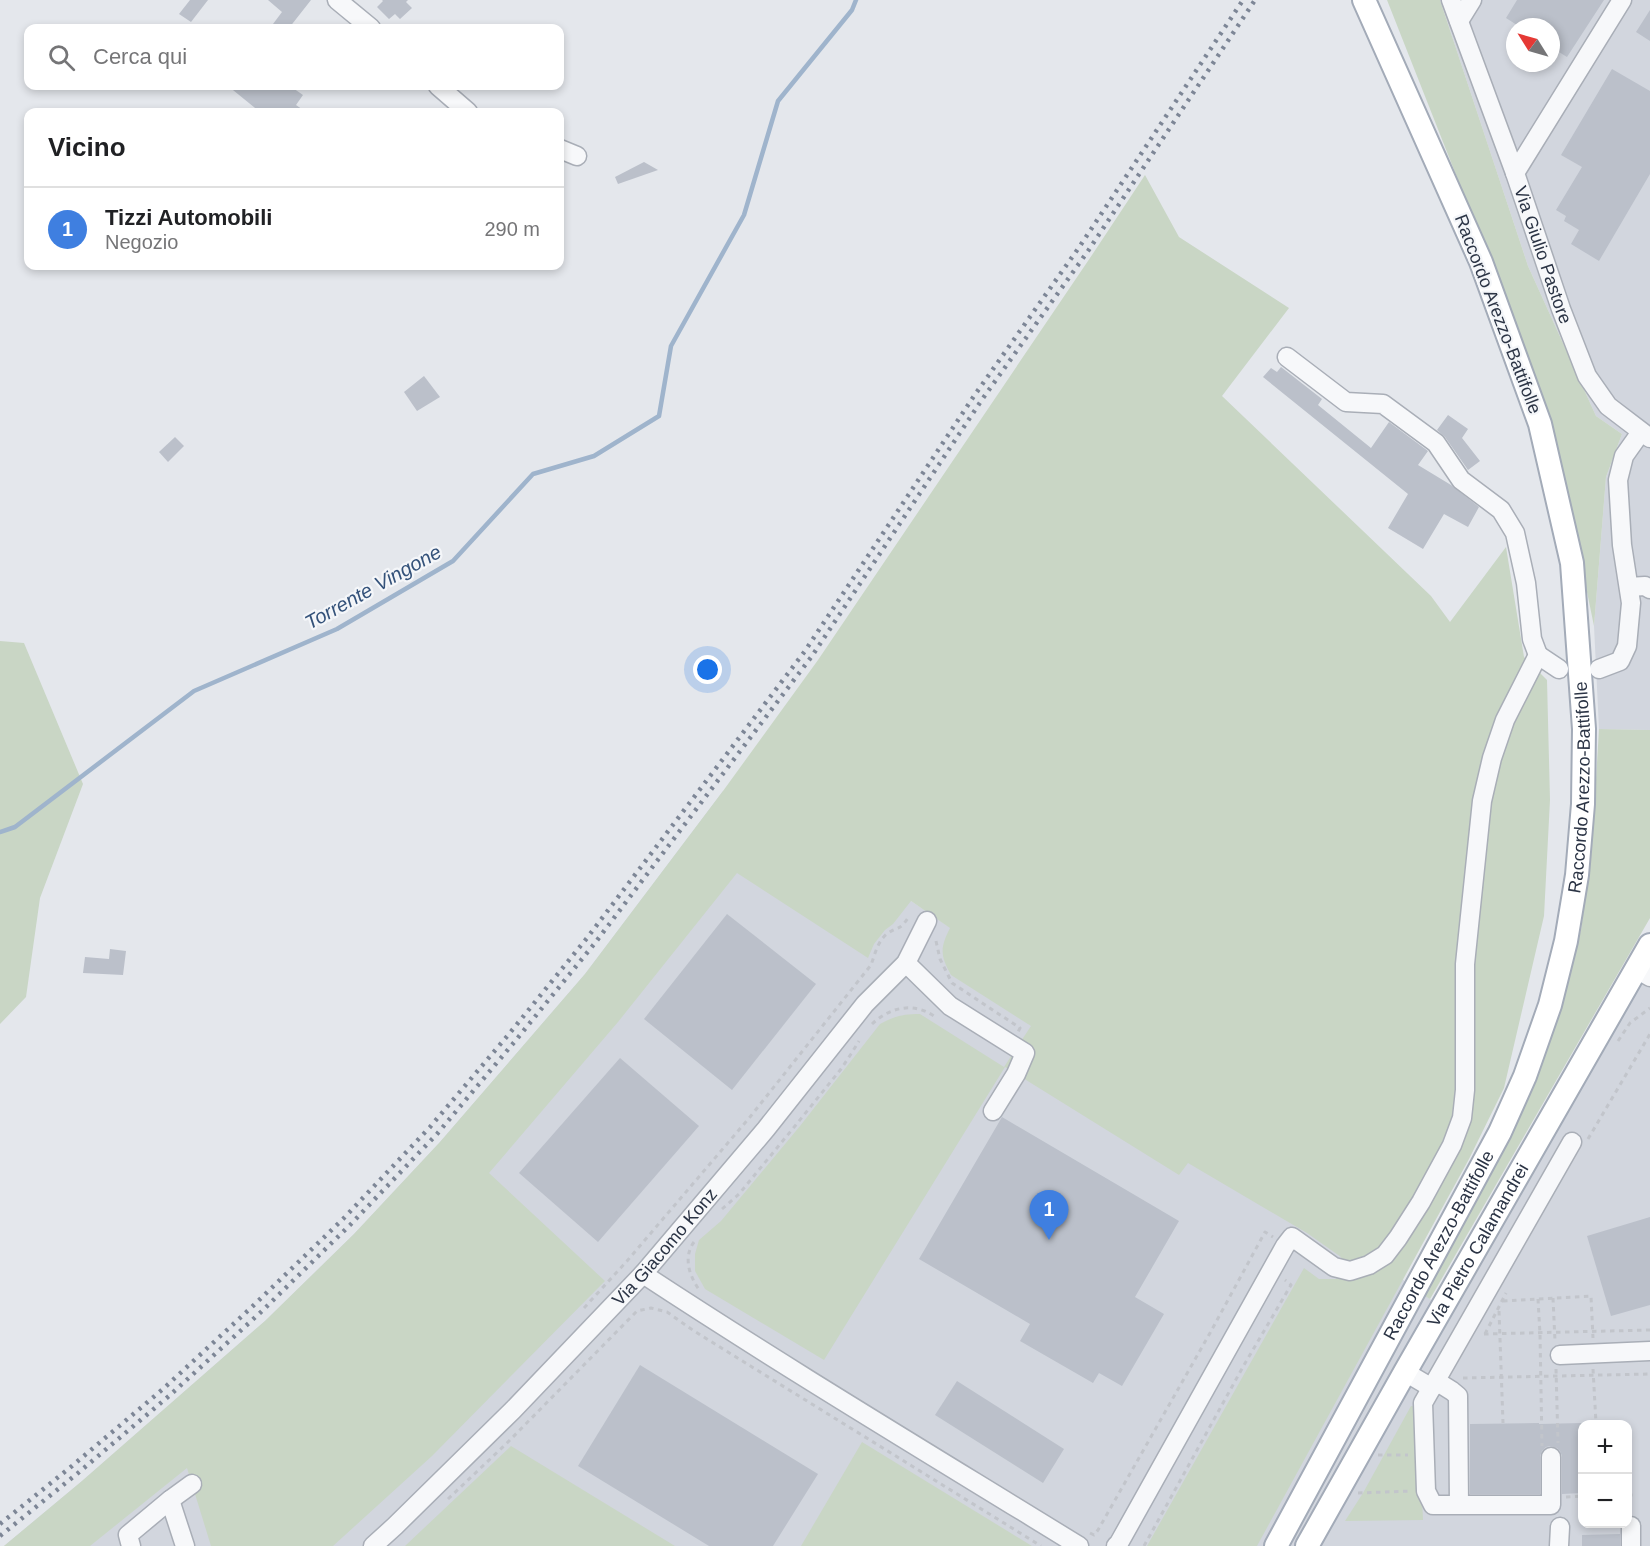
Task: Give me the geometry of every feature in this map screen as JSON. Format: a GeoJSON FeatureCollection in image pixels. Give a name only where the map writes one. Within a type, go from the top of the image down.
{"type":"FeatureCollection","features":[{"type":"Feature","properties":{"kind":"main road","name":"Raccordo Arezzo-Battifolle"},"geometry":{"type":"LineString","coordinates":[[1276,1546],[1500,1132],[1525,1076],[1550,1005],[1566,941],[1577,875],[1583,804],[1584,729],[1572,563],[1540,424],[1481,262],[1365,2]]}},
{"type":"Feature","properties":{"kind":"main road","name":"Via Pietro Calamandrei"},"geometry":{"type":"LineString","coordinates":[[1307,1546],[1419,1348],[1643,973],[1650,945]]}},
{"type":"Feature","properties":{"kind":"street"},"geometry":{"type":"LineString","coordinates":[[337,0],[366,24]]}},
{"type":"Feature","properties":{"kind":"street"},"geometry":{"type":"LineString","coordinates":[[1451,0],[1515,173]]}},
{"type":"Feature","properties":{"kind":"street"},"geometry":{"type":"LineString","coordinates":[[1459,21],[1472,0]]}},
{"type":"Feature","properties":{"kind":"street","name":"Via Giulio Pastore"},"geometry":{"type":"LineString","coordinates":[[1622,0],[1515,173],[1561,309],[1587,376],[1608,406],[1646,435]]}},
{"type":"Feature","properties":{"kind":"street"},"geometry":{"type":"LineString","coordinates":[[443,90],[463,108]]}},
{"type":"Feature","properties":{"kind":"street"},"geometry":{"type":"LineString","coordinates":[[564,151],[577,156]]}},
{"type":"Feature","properties":{"kind":"street"},"geometry":{"type":"LineString","coordinates":[[1287,357],[1346,402],[1383,404],[1436,442],[1461,480],[1501,510],[1515,534],[1526,583],[1532,639],[1538,655],[1559,669]]}},
{"type":"Feature","properties":{"kind":"street"},"geometry":{"type":"LineString","coordinates":[[1599,669],[1620,661],[1628,646],[1631,603],[1622,545],[1618,480],[1624,456],[1646,435]]}},
{"type":"Feature","properties":{"kind":"street"},"geometry":{"type":"LineString","coordinates":[[1629,587],[1645,586],[1650,589]]}},
{"type":"Feature","properties":{"kind":"street"},"geometry":{"type":"LineString","coordinates":[[1116,1546],[1292,1237],[1334,1267],[1350,1271],[1369,1265],[1385,1255],[1398,1238],[1421,1202],[1452,1145],[1462,1118],[1465,1090],[1465,964],[1482,801],[1492,758],[1505,720],[1538,655]]}},
{"type":"Feature","properties":{"kind":"street","name":"Via Giacomo Konz"},"geometry":{"type":"LineString","coordinates":[[373,1546],[513,1410],[643,1274],[766,1129],[865,1004],[906,963],[927,921]]}},
{"type":"Feature","properties":{"kind":"street"},"geometry":{"type":"LineString","coordinates":[[906,963],[950,1005],[1025,1053],[1016,1074],[993,1110]]}},
{"type":"Feature","properties":{"kind":"street"},"geometry":{"type":"LineString","coordinates":[[1546,1456],[1551,1505],[1433,1504],[1426,1491],[1423,1403],[1434,1385],[1451,1371],[1572,1142]]}},
{"type":"Feature","properties":{"kind":"street"},"geometry":{"type":"LineString","coordinates":[[643,1274],[819,1386],[1082,1538]]}},
{"type":"Feature","properties":{"kind":"street"},"geometry":{"type":"LineString","coordinates":[[1419,1348],[1451,1371]]}},
{"type":"Feature","properties":{"kind":"street"},"geometry":{"type":"LineString","coordinates":[[1560,1355],[1650,1351]]}},
{"type":"Feature","properties":{"kind":"street"},"geometry":{"type":"LineString","coordinates":[[1405,1372],[1452,1391],[1458,1396],[1459,1504]]}},
{"type":"Feature","properties":{"kind":"street"},"geometry":{"type":"LineString","coordinates":[[129,1545],[128,1535],[192,1484]]}},
{"type":"Feature","properties":{"kind":"street"},"geometry":{"type":"LineString","coordinates":[[170,1500],[185,1546]]}},
{"type":"Feature","properties":{"kind":"street"},"geometry":{"type":"LineString","coordinates":[[1559,1546],[1560,1527]]}},
{"type":"Feature","properties":{"kind":"street"},"geometry":{"type":"LineString","coordinates":[[1630,1528],[1631,1546]]}},
{"type":"Feature","properties":{"kind":"path"},"geometry":{"type":"LineString","coordinates":[[584,1308],[750,1117],[871,964],[886,934],[902,927],[914,911],[940,931],[936,939],[939,959],[952,983],[1020,1028],[1009,1043]]}},
{"type":"Feature","properties":{"kind":"path"},"geometry":{"type":"LineString","coordinates":[[867,1029],[874,1021],[893,1011],[912,1007],[929,1012],[939,1019]]}},
{"type":"Feature","properties":{"kind":"path"},"geometry":{"type":"LineString","coordinates":[[718,1213],[740,1194],[846,1062],[861,1037]]}},
{"type":"Feature","properties":{"kind":"path"},"geometry":{"type":"LineString","coordinates":[[698,1235],[689,1248],[688,1264],[693,1281],[701,1292]]}},
{"type":"Feature","properties":{"kind":"path"},"geometry":{"type":"LineString","coordinates":[[1503,1301],[1591,1296],[1596,1420]]}},
{"type":"Feature","properties":{"kind":"path"},"geometry":{"type":"LineString","coordinates":[[1538,1299],[1546,1456]]}},
{"type":"Feature","properties":{"kind":"path"},"geometry":{"type":"LineString","coordinates":[[468,1481],[637,1311],[651,1308],[667,1312],[1041,1546]]}},
{"type":"Feature","properties":{"kind":"path"},"geometry":{"type":"LineString","coordinates":[[1499,1308],[1503,1423]]}},
{"type":"Feature","properties":{"kind":"path"},"geometry":{"type":"LineString","coordinates":[[1474,1335],[1650,1330]]}},
{"type":"Feature","properties":{"kind":"path"},"geometry":{"type":"LineString","coordinates":[[1082,1538],[1094,1535],[1098,1530],[1210,1333]]}},
{"type":"Feature","properties":{"kind":"path"},"geometry":{"type":"LineString","coordinates":[[1451,1371],[1501,1377],[1650,1374]]}},
{"type":"Feature","properties":{"kind":"path"},"geometry":{"type":"LineString","coordinates":[[1377,1455],[1425,1455]]}},
{"type":"Feature","properties":{"kind":"path"},"geometry":{"type":"LineString","coordinates":[[1356,1493],[1426,1491]]}},
{"type":"Feature","properties":{"kind":"path"},"geometry":{"type":"LineString","coordinates":[[1559,1497],[1578,1497]]}},
{"type":"Feature","properties":{"kind":"shaded area"},"geometry":{"type":"Polygon","coordinates":[[[1440,0],[1650,0],[1650,730],[1599,729],[1594,626],[1606,477],[1622,434],[1596,416],[1528,266],[1440,0]]]}},
{"type":"Feature","properties":{"kind":"shaded area"},"geometry":{"type":"Polygon","coordinates":[[[723,791],[911,901],[951,928],[1415,1289],[1442,1307],[1650,945],[1650,1546],[4,1546],[265,1321],[354,1234],[440,1142],[585,974],[723,791]]]}},
{"type":"Feature","properties":{"kind":"green space"},"geometry":{"type":"Polygon","coordinates":[[[1387,0],[1440,0],[1528,266],[1596,416],[1622,434],[1606,477],[1594,626],[1557,446],[1520,337],[1387,0]]]}},
{"type":"Feature","properties":{"kind":"green space"},"geometry":{"type":"Polygon","coordinates":[[[1145,175],[1179,237],[1289,308],[1222,396],[1431,596],[1450,622],[1506,547],[1524,657],[1547,680],[1550,800],[1544,916],[1504,1088],[1469,1159],[1257,1546],[1147,1546],[1304,1268],[1319,1279],[1336,1279],[1341,1257],[1307,1233],[1188,1163],[1179,1175],[1005,1067],[824,1360],[705,1289],[695,1271],[695,1254],[699,1240],[721,1221],[800,1126],[880,1024],[899,1016],[920,1014],[1004,1067],[1031,1026],[951,975],[943,957],[944,941],[950,928],[911,901],[874,944],[868,958],[737,873],[618,1022],[489,1173],[605,1281],[432,1456],[333,1546],[211,1546],[187,1468],[90,1546],[4,1546],[265,1321],[354,1234],[440,1142],[585,974],[818,660],[1145,175]]]}},
{"type":"Feature","properties":{"kind":"green space"},"geometry":{"type":"Polygon","coordinates":[[[0,641],[24,643],[83,784],[40,898],[26,997],[0,1024],[0,641]]]}},
{"type":"Feature","properties":{"kind":"green space"},"geometry":{"type":"Polygon","coordinates":[[[1599,729],[1650,730],[1650,918],[1430,1299],[1423,1295],[1513,1131],[1551,1036],[1581,930],[1592,847],[1599,729]]]}},
{"type":"Feature","properties":{"kind":"green space"},"geometry":{"type":"Polygon","coordinates":[[[1411,1406],[1418,1407],[1423,1520],[1345,1521],[1363,1493],[1411,1406]]]}},
{"type":"Feature","properties":{"kind":"green space"},"geometry":{"type":"Polygon","coordinates":[[[862,1442],[1032,1546],[801,1546],[862,1442]]]}},
{"type":"Feature","properties":{"kind":"green space"},"geometry":{"type":"Polygon","coordinates":[[[511,1446],[675,1546],[405,1546],[511,1446]]]}},
{"type":"Feature","properties":{"kind":"building"},"geometry":{"type":"Polygon","coordinates":[[[190,0],[208,0],[191,22],[179,14],[190,0]]]}},
{"type":"Feature","properties":{"kind":"building"},"geometry":{"type":"Polygon","coordinates":[[[268,0],[311,0],[292,24],[273,24],[282,12],[268,0]]]}},
{"type":"Feature","properties":{"kind":"building"},"geometry":{"type":"Polygon","coordinates":[[[382,0],[408,0],[406,2],[412,8],[400,19],[395,14],[389,19],[377,7],[382,0]]]}},
{"type":"Feature","properties":{"kind":"building"},"geometry":{"type":"Polygon","coordinates":[[[1517,0],[1604,0],[1567,57],[1560,53],[1560,18],[1506,18],[1517,0]]]}},
{"type":"Feature","properties":{"kind":"building"},"geometry":{"type":"Polygon","coordinates":[[[1650,10],[1650,41],[1636,32],[1650,10]]]}},
{"type":"Feature","properties":{"kind":"building"},"geometry":{"type":"Polygon","coordinates":[[[1612,69],[1650,91],[1650,174],[1599,261],[1571,244],[1579,230],[1564,221],[1566,216],[1556,210],[1582,167],[1561,155],[1612,69]]]}},
{"type":"Feature","properties":{"kind":"building"},"geometry":{"type":"Polygon","coordinates":[[[233,90],[296,90],[303,95],[296,105],[300,108],[255,108],[233,90]]]}},
{"type":"Feature","properties":{"kind":"building"},"geometry":{"type":"Polygon","coordinates":[[[644,162],[658,170],[618,184],[615,177],[644,162]]]}},
{"type":"Feature","properties":{"kind":"building"},"geometry":{"type":"Polygon","coordinates":[[[1281,367],[1322,399],[1318,405],[1371,448],[1389,422],[1428,451],[1418,465],[1451,485],[1479,507],[1468,527],[1444,514],[1423,549],[1388,528],[1408,494],[1263,377],[1271,368],[1277,372],[1281,367]]]}},
{"type":"Feature","properties":{"kind":"building"},"geometry":{"type":"Polygon","coordinates":[[[424,376],[440,397],[417,411],[404,392],[424,376]]]}},
{"type":"Feature","properties":{"kind":"building"},"geometry":{"type":"Polygon","coordinates":[[[1448,415],[1468,429],[1462,438],[1480,461],[1468,470],[1445,437],[1437,430],[1448,415]]]}},
{"type":"Feature","properties":{"kind":"building"},"geometry":{"type":"Polygon","coordinates":[[[175,437],[184,446],[168,462],[159,452],[175,437]]]}},
{"type":"Feature","properties":{"kind":"building"},"geometry":{"type":"Polygon","coordinates":[[[727,914],[816,984],[732,1090],[644,1019],[727,914]]]}},
{"type":"Feature","properties":{"kind":"building"},"geometry":{"type":"Polygon","coordinates":[[[110,949],[126,951],[123,975],[83,973],[85,957],[109,959],[110,949]]]}},
{"type":"Feature","properties":{"kind":"building"},"geometry":{"type":"Polygon","coordinates":[[[620,1058],[699,1126],[598,1242],[519,1173],[620,1058]]]}},
{"type":"Feature","properties":{"kind":"building"},"geometry":{"type":"Polygon","coordinates":[[[1002,1117],[1179,1221],[1135,1297],[1164,1314],[1122,1386],[1099,1373],[1093,1383],[1020,1341],[1030,1324],[919,1259],[1002,1117]]]}},
{"type":"Feature","properties":{"kind":"building"},"geometry":{"type":"Polygon","coordinates":[[[1650,1217],[1650,1305],[1611,1316],[1587,1236],[1650,1217]]]}},
{"type":"Feature","properties":{"kind":"building"},"geometry":{"type":"Polygon","coordinates":[[[640,1365],[818,1474],[773,1546],[709,1546],[578,1466],[640,1365]]]}},
{"type":"Feature","properties":{"kind":"building"},"geometry":{"type":"Polygon","coordinates":[[[957,1381],[1064,1449],[1043,1483],[935,1415],[957,1381]]]}},
{"type":"Feature","properties":{"kind":"building"},"geometry":{"type":"Polygon","coordinates":[[[1578,1423],[1578,1493],[1562,1494],[1562,1456],[1557,1448],[1550,1446],[1542,1451],[1540,1456],[1540,1494],[1470,1494],[1470,1424],[1578,1423]]]}},
{"type":"Feature","properties":{"kind":"building"},"geometry":{"type":"Polygon","coordinates":[[[1620,1534],[1620,1546],[1582,1546],[1582,1535],[1620,1534]]]}},
{"type":"Feature","properties":{"kind":"waterway","name":"Torrente Vingone"},"geometry":{"type":"LineString","coordinates":[[0,832],[15,827],[194,691],[337,629],[453,561],[533,474],[594,456],[659,416],[671,346],[744,215],[778,101],[852,10],[856,0]]}},
{"type":"Feature","properties":{"kind":"railway"},"geometry":{"type":"LineString","coordinates":[[0,1524],[163,1389],[254,1305],[343,1219],[430,1127],[509,1034],[587,938],[805,651],[974,396],[1080,246],[1243,0]]}},
{"type":"Feature","properties":{"kind":"railway"},"geometry":{"type":"LineString","coordinates":[[0,1536],[169,1396],[261,1312],[350,1225],[437,1134],[516,1040],[595,943],[812,656],[981,401],[1088,251],[1255,0]]}},
{"type":"Feature","properties":{"kind":"place","name":"Tizzi Automobili"},"geometry":{"type":"Point","coordinates":[1049,1240]}}]}
